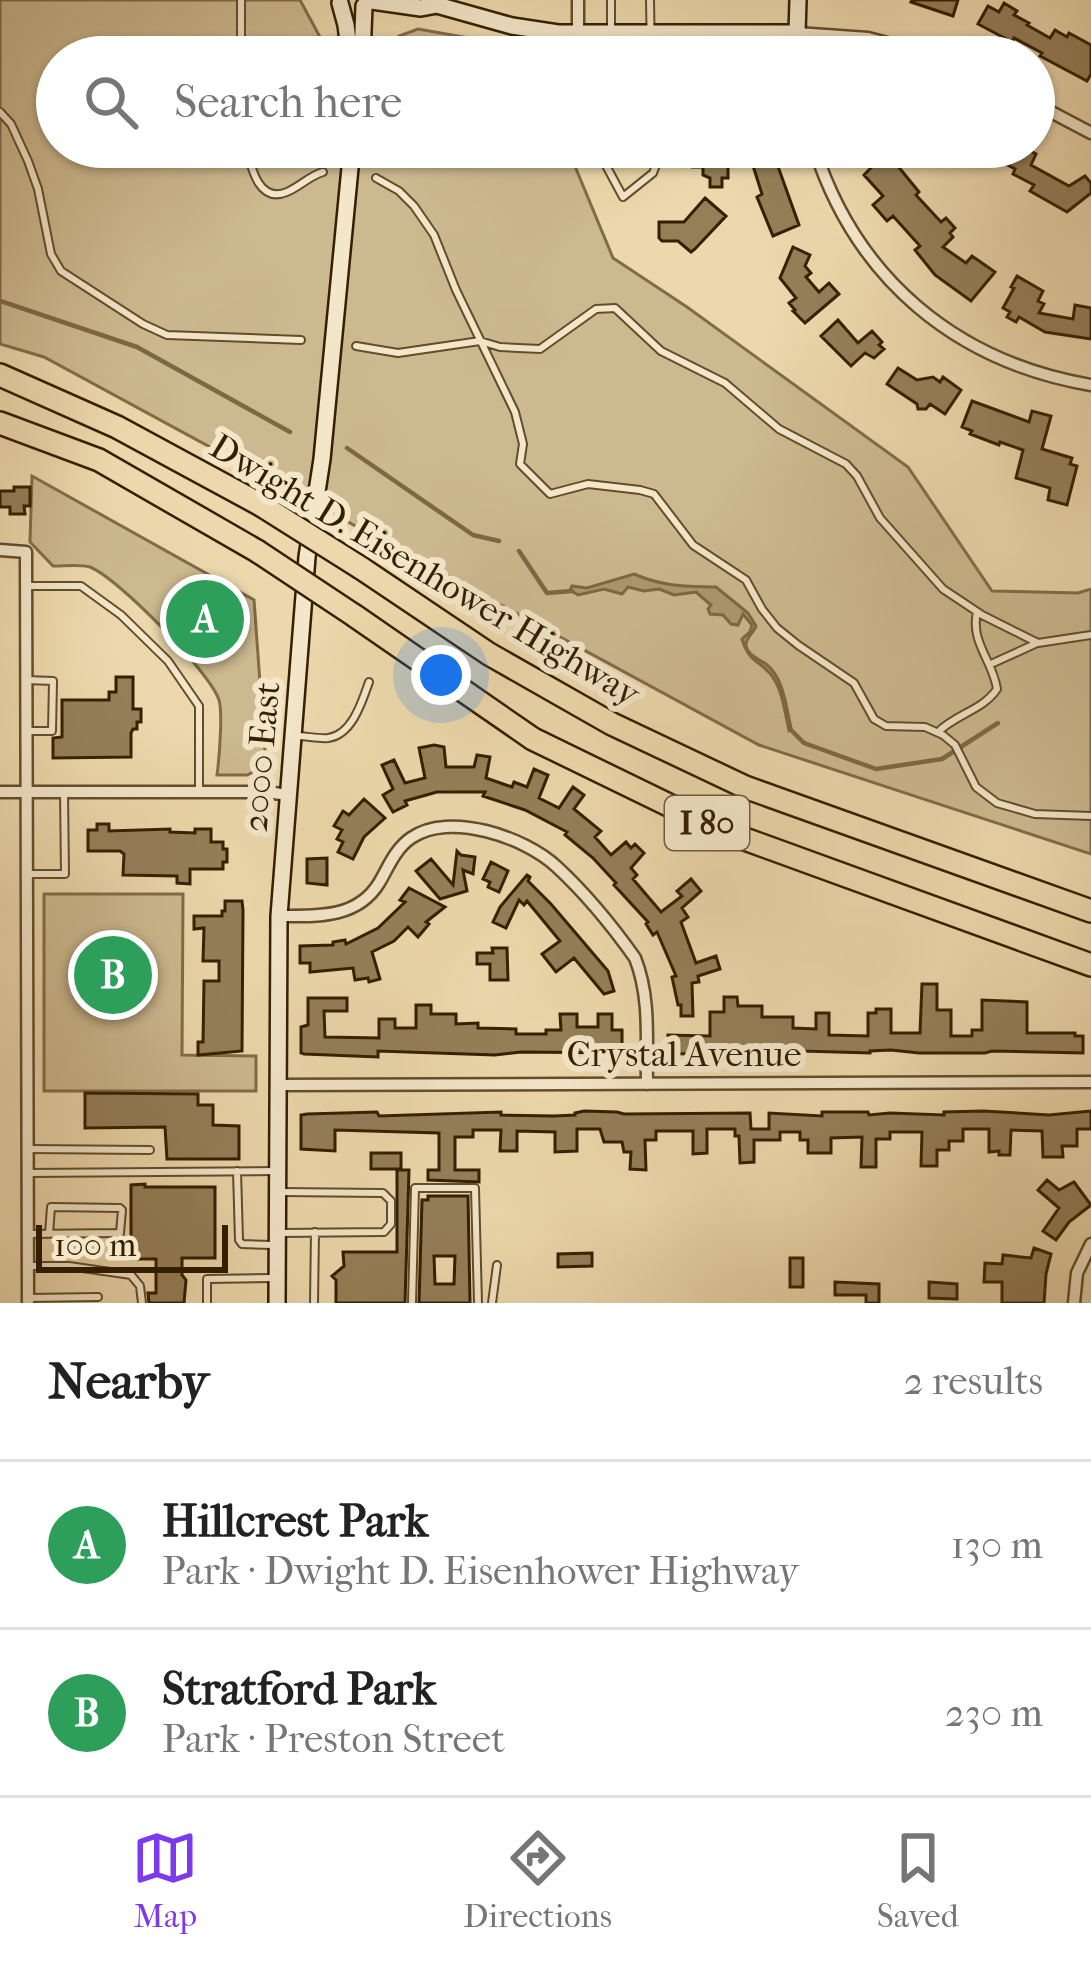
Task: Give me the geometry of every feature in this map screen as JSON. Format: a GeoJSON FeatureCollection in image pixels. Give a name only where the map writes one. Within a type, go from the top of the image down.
{"type":"FeatureCollection","features":[{"type":"Feature","properties":{"kind":"highway","name":"Dwight D. Eisenhower Highway"},"geometry":{"type":"LineString","coordinates":[[0,375],[117,427],[261,505],[489,654],[612,724],[746,787],[1091,911]]}},
{"type":"Feature","properties":{"kind":"highway","name":"Dwight D. Eisenhower Highway"},"geometry":{"type":"LineString","coordinates":[[0,423],[99,460],[257,551],[533,739],[721,830],[1091,965]]}},
{"type":"Feature","properties":{"kind":"street"},"geometry":{"type":"LineString","coordinates":[[578,0],[578,34]]}},
{"type":"Feature","properties":{"kind":"street"},"geometry":{"type":"LineString","coordinates":[[798,0],[798,36]]}},
{"type":"Feature","properties":{"kind":"street"},"geometry":{"type":"LineString","coordinates":[[339,2],[348,7],[370,2],[421,8],[433,2],[512,26],[558,33],[840,36]]}},
{"type":"Feature","properties":{"kind":"street"},"geometry":{"type":"LineString","coordinates":[[339,2],[347,36]]}},
{"type":"Feature","properties":{"kind":"street"},"geometry":{"type":"LineString","coordinates":[[365,36],[370,2]]}},
{"type":"Feature","properties":{"kind":"street"},"geometry":{"type":"LineString","coordinates":[[1055,114],[1091,133]]}},
{"type":"Feature","properties":{"kind":"street","name":"2000 East"},"geometry":{"type":"LineString","coordinates":[[278,1303],[279,916],[307,557],[322,459],[350,168]]}},
{"type":"Feature","properties":{"kind":"street"},"geometry":{"type":"LineString","coordinates":[[822,168],[856,238],[917,308],[963,340],[1016,366],[1091,386]]}},
{"type":"Feature","properties":{"kind":"street"},"geometry":{"type":"LineString","coordinates":[[0,550],[26,552],[28,1300]]}},
{"type":"Feature","properties":{"kind":"street"},"geometry":{"type":"LineString","coordinates":[[0,792],[287,795]]}},
{"type":"Feature","properties":{"kind":"street"},"geometry":{"type":"LineString","coordinates":[[279,916],[321,916],[360,904],[409,839],[428,829],[471,827],[523,845],[556,867],[635,958],[646,1002],[647,1084]]}},
{"type":"Feature","properties":{"kind":"street","name":"Crystal Avenue"},"geometry":{"type":"LineString","coordinates":[[278,1085],[1091,1082]]}},
{"type":"Feature","properties":{"kind":"street"},"geometry":{"type":"LineString","coordinates":[[1074,1303],[1077,1273],[1091,1244]]}},
{"type":"Feature","properties":{"kind":"lane"},"geometry":{"type":"LineString","coordinates":[[241,0],[241,36]]}},
{"type":"Feature","properties":{"kind":"lane"},"geometry":{"type":"LineString","coordinates":[[611,0],[611,34]]}},
{"type":"Feature","properties":{"kind":"lane"},"geometry":{"type":"LineString","coordinates":[[650,0],[650,34]]}},
{"type":"Feature","properties":{"kind":"lane"},"geometry":{"type":"LineString","coordinates":[[0,112],[28,161],[51,254],[61,271],[143,324],[167,334],[301,340]]}},
{"type":"Feature","properties":{"kind":"lane"},"geometry":{"type":"LineString","coordinates":[[251,168],[254,178],[271,192],[286,193],[323,172]]}},
{"type":"Feature","properties":{"kind":"lane"},"geometry":{"type":"LineString","coordinates":[[607,168],[623,197],[654,168]]}},
{"type":"Feature","properties":{"kind":"lane"},"geometry":{"type":"LineString","coordinates":[[376,178],[399,191],[427,224],[510,397],[523,443],[520,464],[550,494],[588,484],[654,494],[693,545],[746,580],[777,628],[854,683],[874,719],[886,726],[938,732],[955,745],[976,787],[989,799],[1035,814],[1091,816]]}},
{"type":"Feature","properties":{"kind":"lane"},"geometry":{"type":"LineString","coordinates":[[356,346],[398,353],[480,341],[540,349],[596,309],[615,308],[661,351],[725,383],[778,430],[846,464],[880,518],[943,589],[1038,643]]}},
{"type":"Feature","properties":{"kind":"lane"},"geometry":{"type":"LineString","coordinates":[[26,586],[81,586],[121,615],[168,661],[199,706],[200,792]]}},
{"type":"Feature","properties":{"kind":"lane"},"geometry":{"type":"LineString","coordinates":[[938,732],[995,695],[997,682],[975,630],[977,612]]}},
{"type":"Feature","properties":{"kind":"lane"},"geometry":{"type":"LineString","coordinates":[[991,664],[1038,643],[1091,635]]}},
{"type":"Feature","properties":{"kind":"lane"},"geometry":{"type":"LineString","coordinates":[[26,680],[53,681],[52,731],[26,731]]}},
{"type":"Feature","properties":{"kind":"lane"},"geometry":{"type":"LineString","coordinates":[[292,736],[335,738],[346,729],[369,682]]}},
{"type":"Feature","properties":{"kind":"lane"},"geometry":{"type":"LineString","coordinates":[[27,874],[64,874],[64,792]]}},
{"type":"Feature","properties":{"kind":"lane"},"geometry":{"type":"LineString","coordinates":[[28,1149],[150,1150]]}},
{"type":"Feature","properties":{"kind":"lane"},"geometry":{"type":"LineString","coordinates":[[237,1171],[238,1240],[242,1244],[315,1232],[384,1232],[392,1224],[391,1201],[383,1193],[277,1192]]}},
{"type":"Feature","properties":{"kind":"lane"},"geometry":{"type":"LineString","coordinates":[[28,1174],[277,1171]]}},
{"type":"Feature","properties":{"kind":"lane"},"geometry":{"type":"LineString","coordinates":[[412,1303],[416,1188],[475,1188],[478,1303]]}},
{"type":"Feature","properties":{"kind":"lane"},"geometry":{"type":"LineString","coordinates":[[28,1234],[49,1234],[120,1233],[122,1210],[51,1207],[49,1234]]}},
{"type":"Feature","properties":{"kind":"lane"},"geometry":{"type":"LineString","coordinates":[[314,1303],[315,1232]]}},
{"type":"Feature","properties":{"kind":"lane"},"geometry":{"type":"LineString","coordinates":[[492,1303],[497,1264]]}},
{"type":"Feature","properties":{"kind":"lane"},"geometry":{"type":"LineString","coordinates":[[28,1266],[131,1275],[140,1286],[142,1303]]}},
{"type":"Feature","properties":{"kind":"lane"},"geometry":{"type":"LineString","coordinates":[[207,1303],[207,1279],[278,1278]]}},
{"type":"Feature","properties":{"kind":"lane"},"geometry":{"type":"LineString","coordinates":[[28,1300],[98,1297]]}},
{"type":"Feature","properties":{"kind":"shaded area"},"geometry":{"type":"Polygon","coordinates":[[[0,0],[300,0],[319,36],[36,36],[36,168],[576,168],[613,258],[908,467],[992,591],[1078,593],[1091,589],[1091,854],[759,745],[44,357],[0,344],[0,0]]]}},
{"type":"Feature","properties":{"kind":"shaded area"},"geometry":{"type":"Polygon","coordinates":[[[418,29],[458,36],[399,36],[418,29]]]}},
{"type":"Feature","properties":{"kind":"shaded area"},"geometry":{"type":"Polygon","coordinates":[[[32,476],[254,600],[266,766],[247,775],[217,775],[221,715],[212,687],[182,649],[121,588],[90,567],[53,566],[30,542],[32,476]]]}},
{"type":"Feature","properties":{"kind":"shaded area"},"geometry":{"type":"Polygon","coordinates":[[[634,574],[665,584],[716,587],[748,613],[756,626],[746,647],[777,677],[791,728],[774,679],[745,648],[742,639],[752,625],[743,614],[738,625],[731,624],[723,615],[710,614],[711,605],[696,592],[674,595],[628,587],[622,594],[604,589],[578,595],[570,590],[634,574]]]}},
{"type":"Feature","properties":{"kind":"shaded area"},"geometry":{"type":"Polygon","coordinates":[[[44,894],[183,894],[182,1055],[256,1056],[256,1091],[44,1091],[44,894]]]}},
{"type":"Feature","properties":{"kind":"building"},"geometry":{"type":"Polygon","coordinates":[[[912,0],[958,0],[953,16],[912,0]]]}},
{"type":"Feature","properties":{"kind":"building"},"geometry":{"type":"Polygon","coordinates":[[[1004,3],[1046,36],[1001,36],[978,24],[988,6],[999,12],[1004,3]]]}},
{"type":"Feature","properties":{"kind":"building"},"geometry":{"type":"Polygon","coordinates":[[[1055,30],[1091,45],[1087,81],[1055,64],[1055,36],[1051,36],[1055,30]]]}},
{"type":"Feature","properties":{"kind":"building"},"geometry":{"type":"Polygon","coordinates":[[[703,168],[728,168],[722,187],[710,187],[710,178],[703,175],[703,168]]]}},
{"type":"Feature","properties":{"kind":"building"},"geometry":{"type":"Polygon","coordinates":[[[754,168],[779,168],[799,225],[773,236],[757,197],[762,194],[754,168]]]}},
{"type":"Feature","properties":{"kind":"building"},"geometry":{"type":"Polygon","coordinates":[[[871,168],[899,168],[919,192],[916,195],[941,222],[946,218],[955,228],[943,247],[966,263],[972,256],[995,272],[971,301],[935,275],[915,250],[920,246],[893,216],[887,221],[873,205],[883,196],[864,175],[871,168]]]}},
{"type":"Feature","properties":{"kind":"building"},"geometry":{"type":"Polygon","coordinates":[[[1036,168],[1069,186],[1085,176],[1091,193],[1067,212],[1030,191],[1034,185],[1013,174],[1015,169],[1036,168]]]}},
{"type":"Feature","properties":{"kind":"building"},"geometry":{"type":"Polygon","coordinates":[[[705,198],[726,216],[695,249],[691,252],[678,241],[659,238],[659,222],[684,222],[705,198]]]}},
{"type":"Feature","properties":{"kind":"building"},"geometry":{"type":"Polygon","coordinates":[[[793,247],[810,255],[805,266],[811,273],[806,277],[819,292],[829,283],[839,294],[805,323],[793,311],[789,303],[796,298],[780,278],[793,247]]]}},
{"type":"Feature","properties":{"kind":"building"},"geometry":{"type":"Polygon","coordinates":[[[1017,276],[1043,291],[1039,313],[1073,319],[1075,305],[1091,308],[1091,339],[1045,332],[1019,317],[1016,322],[1007,317],[1010,312],[1003,308],[1017,276]]]}},
{"type":"Feature","properties":{"kind":"building"},"geometry":{"type":"Polygon","coordinates":[[[838,320],[858,343],[872,331],[884,349],[874,358],[865,353],[851,366],[821,336],[838,320]]]}},
{"type":"Feature","properties":{"kind":"building"},"geometry":{"type":"Polygon","coordinates":[[[898,368],[917,380],[933,377],[940,382],[943,377],[961,390],[945,414],[930,404],[918,409],[887,384],[898,368]]]}},
{"type":"Feature","properties":{"kind":"building"},"geometry":{"type":"Polygon","coordinates":[[[972,401],[1029,422],[1032,411],[1051,416],[1042,449],[1072,458],[1070,464],[1077,466],[1067,505],[1048,500],[1050,488],[1016,478],[1023,450],[999,445],[962,427],[972,401]]]}},
{"type":"Feature","properties":{"kind":"building"},"geometry":{"type":"Polygon","coordinates":[[[14,487],[30,487],[25,514],[10,514],[10,507],[0,507],[0,491],[14,491],[14,487]]]}},
{"type":"Feature","properties":{"kind":"building"},"geometry":{"type":"Polygon","coordinates":[[[116,677],[133,677],[133,709],[141,709],[141,722],[131,733],[131,757],[53,758],[53,738],[62,737],[62,700],[109,700],[109,692],[116,692],[116,677]]]}},
{"type":"Feature","properties":{"kind":"building"},"geometry":{"type":"Polygon","coordinates":[[[444,747],[446,767],[474,767],[477,755],[490,757],[486,778],[512,787],[514,782],[527,787],[534,769],[548,775],[539,798],[559,808],[573,787],[584,795],[574,809],[601,831],[595,837],[611,855],[626,842],[644,853],[631,868],[637,875],[633,879],[661,912],[682,896],[677,891],[691,879],[701,891],[682,908],[688,917],[681,922],[696,963],[716,956],[720,969],[692,983],[693,1016],[681,1016],[672,977],[676,976],[657,932],[653,935],[616,883],[567,832],[525,810],[483,796],[485,792],[437,792],[405,801],[407,805],[393,812],[383,795],[393,789],[382,765],[394,760],[405,783],[425,778],[419,748],[444,747]]]}},
{"type":"Feature","properties":{"kind":"building"},"geometry":{"type":"Polygon","coordinates":[[[364,799],[385,818],[364,837],[353,859],[338,852],[342,830],[334,826],[343,811],[349,815],[364,799]]]}},
{"type":"Feature","properties":{"kind":"building"},"geometry":{"type":"Polygon","coordinates":[[[97,824],[109,824],[109,831],[195,833],[195,829],[211,829],[211,842],[223,842],[227,849],[227,862],[223,869],[190,869],[190,884],[177,883],[177,876],[123,875],[120,851],[88,851],[88,830],[97,830],[97,824]]]}},
{"type":"Feature","properties":{"kind":"building"},"geometry":{"type":"Polygon","coordinates":[[[457,851],[475,857],[473,874],[463,870],[467,891],[440,899],[416,871],[431,859],[453,885],[457,851]]]}},
{"type":"Feature","properties":{"kind":"building"},"geometry":{"type":"Polygon","coordinates":[[[327,858],[327,885],[307,883],[307,859],[327,858]]]}},
{"type":"Feature","properties":{"kind":"building"},"geometry":{"type":"Polygon","coordinates":[[[491,862],[508,871],[499,892],[483,879],[491,862]]]}},
{"type":"Feature","properties":{"kind":"building"},"geometry":{"type":"Polygon","coordinates":[[[527,875],[608,971],[614,991],[604,994],[574,958],[556,972],[542,954],[560,941],[527,901],[524,905],[519,900],[506,928],[493,922],[527,875]]]}},
{"type":"Feature","properties":{"kind":"building"},"geometry":{"type":"Polygon","coordinates":[[[409,888],[445,907],[426,922],[418,937],[408,927],[372,952],[380,979],[355,980],[353,968],[310,972],[310,963],[300,963],[300,946],[345,940],[346,944],[378,928],[405,902],[400,900],[409,888]]]}},
{"type":"Feature","properties":{"kind":"building"},"geometry":{"type":"Polygon","coordinates":[[[225,901],[242,901],[242,1051],[198,1055],[198,1042],[203,1042],[204,981],[219,981],[219,961],[203,961],[204,928],[194,929],[194,916],[222,916],[225,901]]]}},
{"type":"Feature","properties":{"kind":"building"},"geometry":{"type":"Polygon","coordinates":[[[492,948],[507,948],[508,980],[490,980],[490,964],[477,964],[477,953],[493,953],[492,948]]]}},
{"type":"Feature","properties":{"kind":"building"},"geometry":{"type":"Polygon","coordinates":[[[922,984],[937,984],[937,1010],[951,1010],[951,1036],[972,1036],[972,1030],[982,1030],[982,1000],[1027,1002],[1027,1033],[1075,1033],[1083,1036],[1083,1053],[668,1051],[668,1035],[710,1036],[710,1012],[724,1012],[724,997],[737,997],[738,1006],[762,1006],[762,1017],[793,1017],[793,1028],[816,1029],[816,1013],[829,1013],[829,1035],[868,1036],[868,1013],[876,1009],[891,1009],[891,1033],[920,1033],[922,984]]]}},
{"type":"Feature","properties":{"kind":"building"},"geometry":{"type":"Polygon","coordinates":[[[308,998],[347,998],[347,1011],[324,1011],[325,1037],[379,1038],[379,1019],[395,1019],[395,1028],[416,1028],[416,1005],[431,1005],[431,1014],[456,1014],[456,1024],[516,1029],[516,1034],[561,1030],[560,1014],[577,1014],[577,1027],[598,1027],[598,1014],[612,1014],[612,1030],[622,1030],[622,1053],[304,1054],[301,1027],[308,1025],[308,998]]]}},
{"type":"Feature","properties":{"kind":"building"},"geometry":{"type":"Polygon","coordinates":[[[85,1093],[198,1094],[198,1105],[213,1105],[213,1125],[239,1126],[239,1159],[167,1159],[165,1127],[85,1128],[85,1093]]]}},
{"type":"Feature","properties":{"kind":"building"},"geometry":{"type":"Polygon","coordinates":[[[584,1111],[750,1113],[751,1129],[769,1129],[769,1113],[1049,1115],[1091,1111],[1091,1129],[1077,1129],[1077,1146],[1062,1146],[1063,1157],[1043,1157],[1042,1131],[1011,1130],[1010,1155],[999,1155],[999,1151],[989,1152],[989,1129],[963,1129],[963,1141],[949,1141],[949,1150],[937,1150],[937,1166],[921,1166],[922,1132],[890,1132],[890,1139],[876,1139],[876,1167],[861,1167],[862,1137],[831,1138],[831,1153],[808,1153],[808,1140],[800,1140],[800,1132],[780,1132],[780,1140],[754,1140],[754,1162],[740,1163],[735,1129],[707,1129],[707,1153],[693,1154],[693,1131],[656,1131],[656,1140],[645,1140],[646,1170],[630,1169],[631,1152],[624,1152],[622,1142],[604,1142],[600,1129],[577,1129],[577,1151],[555,1152],[555,1132],[517,1131],[517,1151],[500,1151],[501,1130],[473,1130],[473,1137],[455,1137],[455,1170],[479,1170],[479,1182],[428,1180],[428,1170],[439,1170],[439,1133],[335,1130],[335,1151],[301,1149],[301,1115],[307,1114],[554,1116],[584,1111]]]}},
{"type":"Feature","properties":{"kind":"building"},"geometry":{"type":"Polygon","coordinates":[[[371,1153],[401,1153],[401,1169],[371,1169],[371,1153]]]}},
{"type":"Feature","properties":{"kind":"building"},"geometry":{"type":"Polygon","coordinates":[[[397,1170],[409,1170],[405,1303],[336,1303],[332,1276],[344,1266],[343,1252],[397,1252],[397,1170]]]}},
{"type":"Feature","properties":{"kind":"building"},"geometry":{"type":"Polygon","coordinates":[[[1047,1180],[1059,1190],[1074,1182],[1091,1205],[1056,1240],[1043,1231],[1059,1208],[1038,1190],[1047,1180]]]}},
{"type":"Feature","properties":{"kind":"building"},"geometry":{"type":"Polygon","coordinates":[[[131,1185],[215,1187],[215,1258],[182,1258],[184,1303],[149,1303],[148,1293],[156,1293],[156,1259],[131,1259],[131,1185]]]}},
{"type":"Feature","properties":{"kind":"building"},"geometry":{"type":"Polygon","coordinates":[[[428,1196],[468,1196],[470,1303],[419,1303],[422,1200],[428,1196]],[[434,1256],[435,1284],[454,1284],[455,1256],[434,1256]]]}},
{"type":"Feature","properties":{"kind":"building"},"geometry":{"type":"Polygon","coordinates":[[[1034,1248],[1051,1254],[1044,1303],[1002,1303],[1002,1282],[984,1282],[985,1263],[1002,1264],[1003,1255],[1031,1258],[1034,1248]]]}},
{"type":"Feature","properties":{"kind":"building"},"geometry":{"type":"Polygon","coordinates":[[[592,1253],[592,1266],[558,1267],[558,1254],[592,1253]]]}},
{"type":"Feature","properties":{"kind":"building"},"geometry":{"type":"Polygon","coordinates":[[[790,1258],[803,1258],[803,1287],[790,1287],[790,1258]]]}},
{"type":"Feature","properties":{"kind":"building"},"geometry":{"type":"Polygon","coordinates":[[[835,1282],[879,1284],[879,1303],[866,1303],[866,1295],[835,1295],[835,1282]]]}},
{"type":"Feature","properties":{"kind":"building"},"geometry":{"type":"Polygon","coordinates":[[[929,1282],[957,1284],[957,1299],[929,1298],[929,1282]]]}},
{"type":"Feature","properties":{"kind":"waterway"},"geometry":{"type":"LineString","coordinates":[[0,301],[137,347],[290,432]]}},
{"type":"Feature","properties":{"kind":"waterway"},"geometry":{"type":"LineString","coordinates":[[347,448],[473,535],[499,541]]}},
{"type":"Feature","properties":{"kind":"waterway"},"geometry":{"type":"LineString","coordinates":[[519,551],[547,593],[572,591]]}},
{"type":"Feature","properties":{"kind":"waterway"},"geometry":{"type":"LineString","coordinates":[[789,724],[804,743],[876,769],[942,759],[998,723]]}},
{"type":"Feature","properties":{"kind":"place","name":"Hillcrest Park"},"geometry":{"type":"Point","coordinates":[205,619]}},
{"type":"Feature","properties":{"kind":"place","name":"Stratford Park"},"geometry":{"type":"Point","coordinates":[113,975]}}]}
